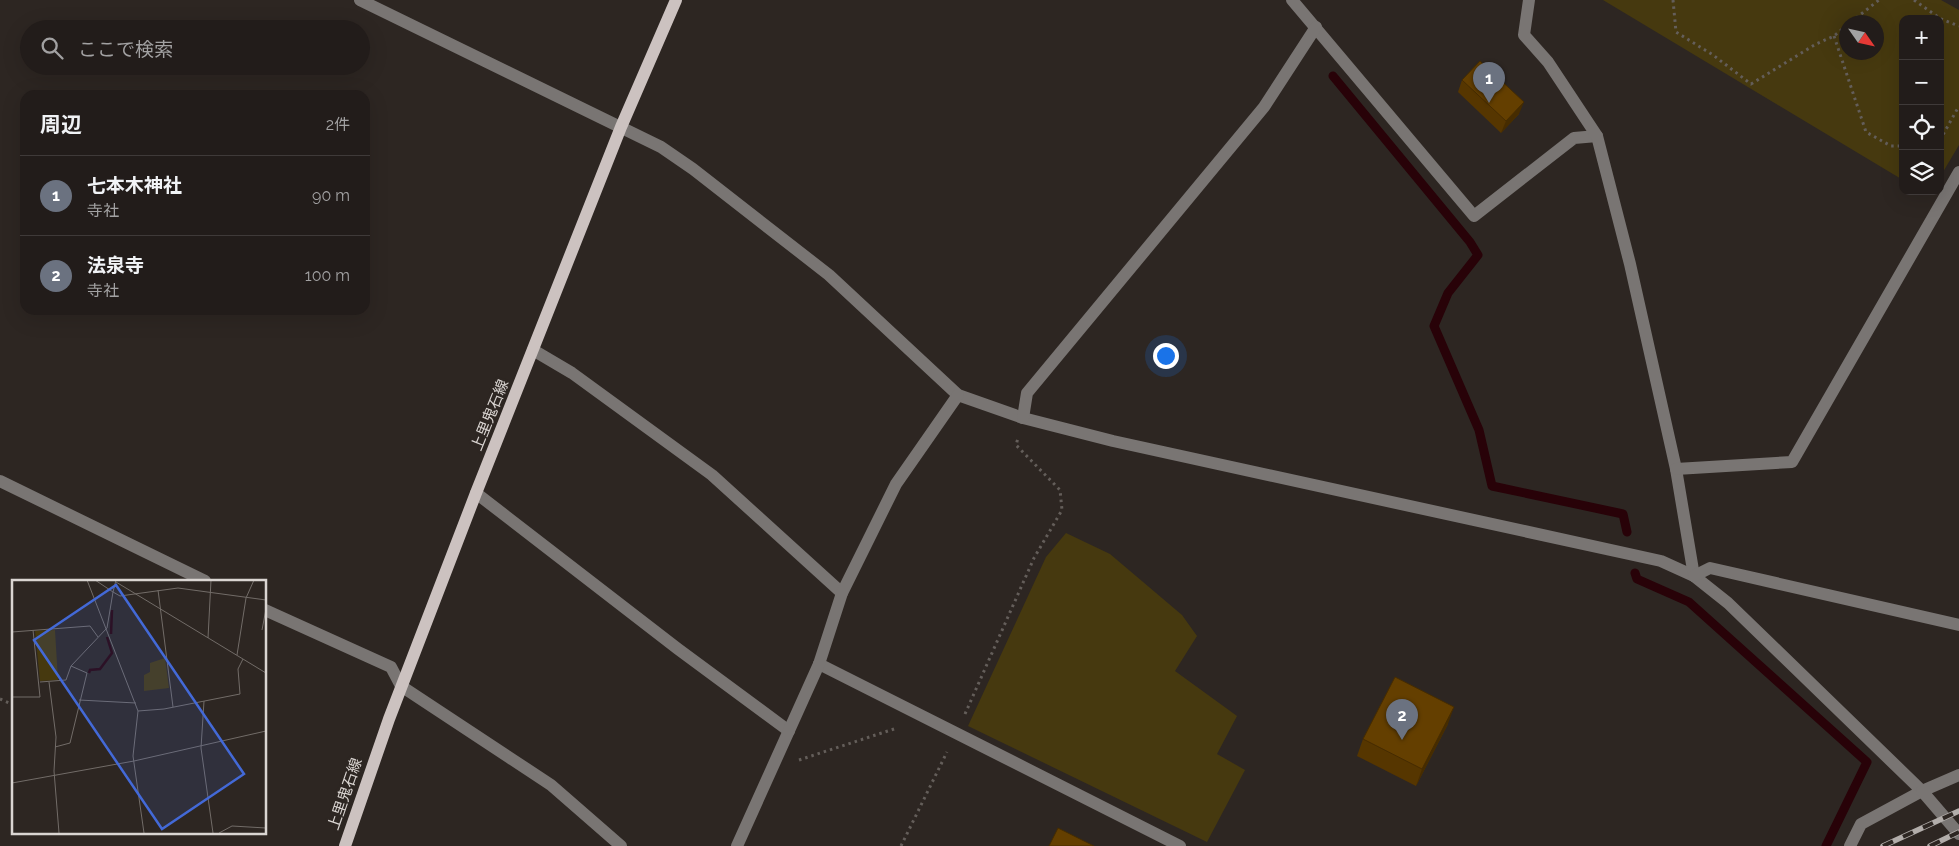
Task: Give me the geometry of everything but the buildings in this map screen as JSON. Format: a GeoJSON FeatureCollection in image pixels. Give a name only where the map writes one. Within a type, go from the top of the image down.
{"type":"FeatureCollection","features":[{"type":"Feature","properties":{"kind":"main road","name":"上里鬼石線"},"geometry":{"type":"LineString","coordinates":[[345,846],[401,686],[476,493],[621,127],[676,0]]}},
{"type":"Feature","properties":{"kind":"street"},"geometry":{"type":"LineString","coordinates":[[360,0],[661,147],[693,169],[821,270],[958,396],[1022,418],[1113,441],[1661,561],[1694,576],[1728,603],[1922,791],[1959,834]]}},
{"type":"Feature","properties":{"kind":"street"},"geometry":{"type":"LineString","coordinates":[[1292,0],[1474,216],[1574,138],[1597,136]]}},
{"type":"Feature","properties":{"kind":"street"},"geometry":{"type":"LineString","coordinates":[[1530,0],[1524,35],[1548,62],[1597,136],[1630,264],[1676,469],[1694,576]]}},
{"type":"Feature","properties":{"kind":"street"},"geometry":{"type":"LineString","coordinates":[[1022,418],[1028,393],[1264,107],[1316,27]]}},
{"type":"Feature","properties":{"kind":"street"},"geometry":{"type":"LineString","coordinates":[[1676,469],[1792,462],[1959,172]]}},
{"type":"Feature","properties":{"kind":"street"},"geometry":{"type":"LineString","coordinates":[[533,350],[572,373],[712,475],[842,593]]}},
{"type":"Feature","properties":{"kind":"street"},"geometry":{"type":"LineString","coordinates":[[737,846],[819,664],[842,593],[896,484],[958,396]]}},
{"type":"Feature","properties":{"kind":"street"},"geometry":{"type":"LineString","coordinates":[[0,481],[203,580]]}},
{"type":"Feature","properties":{"kind":"street"},"geometry":{"type":"LineString","coordinates":[[476,493],[678,649],[789,731]]}},
{"type":"Feature","properties":{"kind":"street"},"geometry":{"type":"LineString","coordinates":[[1694,576],[1710,568],[1959,625]]}},
{"type":"Feature","properties":{"kind":"street"},"geometry":{"type":"LineString","coordinates":[[266,610],[392,666],[401,686],[552,785],[621,846]]}},
{"type":"Feature","properties":{"kind":"street"},"geometry":{"type":"LineString","coordinates":[[819,664],[1180,846]]}},
{"type":"Feature","properties":{"kind":"street"},"geometry":{"type":"LineString","coordinates":[[1850,846],[1860,824],[1922,791],[1959,775]]}},
{"type":"Feature","properties":{"kind":"path"},"geometry":{"type":"LineString","coordinates":[[1673,0],[1676,32],[1713,55],[1751,84],[1839,32]]}},
{"type":"Feature","properties":{"kind":"path"},"geometry":{"type":"LineString","coordinates":[[1860,15],[1879,0]]}},
{"type":"Feature","properties":{"kind":"path"},"geometry":{"type":"LineString","coordinates":[[1914,0],[1941,19],[1959,26]]}},
{"type":"Feature","properties":{"kind":"path"},"geometry":{"type":"LineString","coordinates":[[1834,36],[1866,132],[1891,146],[1899,146]]}},
{"type":"Feature","properties":{"kind":"path"},"geometry":{"type":"LineString","coordinates":[[1944,133],[1959,106]]}},
{"type":"Feature","properties":{"kind":"path"},"geometry":{"type":"LineString","coordinates":[[955,734],[1034,558],[1062,510],[1060,490],[1016,445],[1022,418]]}},
{"type":"Feature","properties":{"kind":"path"},"geometry":{"type":"LineString","coordinates":[[0,699],[12,704]]}},
{"type":"Feature","properties":{"kind":"path"},"geometry":{"type":"LineString","coordinates":[[798,760],[905,725]]}},
{"type":"Feature","properties":{"kind":"path"},"geometry":{"type":"LineString","coordinates":[[901,846],[950,747]]}},
{"type":"Feature","properties":{"kind":"shaded area"},"geometry":{"type":"Polygon","coordinates":[[[1603,0],[1941,0],[1959,10],[1959,145],[1944,170],[1944,15],[1899,15],[1899,178],[1603,0]]]}},
{"type":"Feature","properties":{"kind":"shaded area"},"geometry":{"type":"Polygon","coordinates":[[[1066,533],[1110,554],[1182,615],[1197,636],[1175,671],[1237,716],[1217,754],[1245,770],[1207,842],[968,726],[1046,557],[1066,533]]]}},
{"type":"Feature","properties":{"kind":"waterway"},"geometry":{"type":"LineString","coordinates":[[1333,76],[1470,242],[1478,255],[1448,293],[1434,326],[1479,430],[1492,486],[1623,514],[1627,532]]}},
{"type":"Feature","properties":{"kind":"waterway"},"geometry":{"type":"LineString","coordinates":[[1635,573],[1637,579],[1689,602],[1867,762],[1826,846]]}},
{"type":"Feature","properties":{"kind":"railway"},"geometry":{"type":"LineString","coordinates":[[1883,846],[1959,811]]}},
{"type":"Feature","properties":{"kind":"railway"},"geometry":{"type":"LineString","coordinates":[[1930,846],[1959,832]]}},
{"type":"Feature","properties":{"kind":"place","name":"七本木神社"},"geometry":{"type":"Point","coordinates":[1489,103]}},
{"type":"Feature","properties":{"kind":"place","name":"法泉寺"},"geometry":{"type":"Point","coordinates":[1402,740]}}]}
